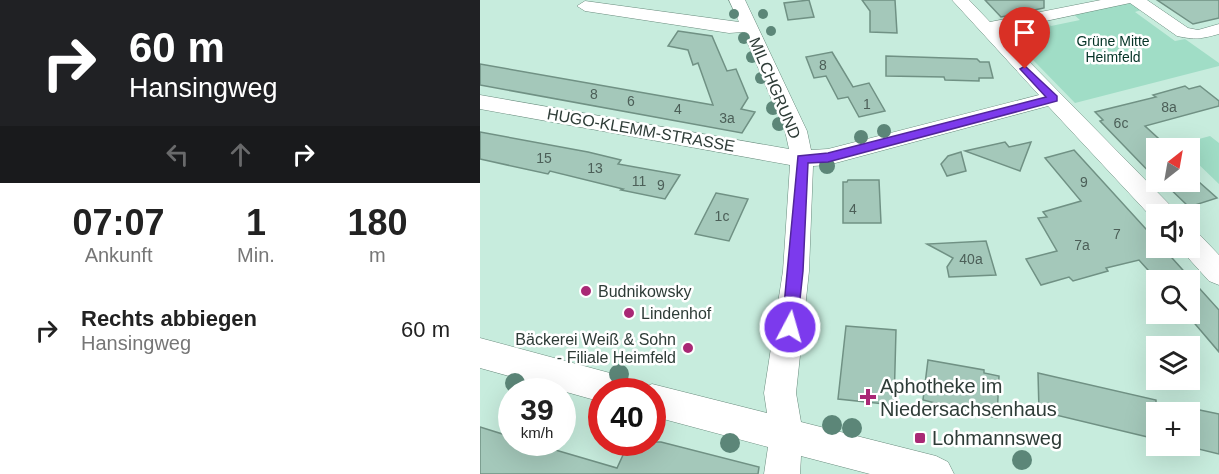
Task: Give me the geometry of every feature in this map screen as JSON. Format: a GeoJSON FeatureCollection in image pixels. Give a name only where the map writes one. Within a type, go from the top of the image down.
{"type":"FeatureCollection","features":[{"type":"Feature","properties":{"kind":"street","name":"MILCHGRUND"},"geometry":{"type":"LineString","coordinates":[[737,0],[796,131],[802,159],[796,271],[780,393],[786,435]]}},
{"type":"Feature","properties":{"kind":"street"},"geometry":{"type":"LineString","coordinates":[[960,0],[1154,204]]}},
{"type":"Feature","properties":{"kind":"street"},"geometry":{"type":"LineString","coordinates":[[986,28],[1125,0]]}},
{"type":"Feature","properties":{"kind":"street"},"geometry":{"type":"LineString","coordinates":[[1136,0],[1183,32],[1198,35],[1219,29]]}},
{"type":"Feature","properties":{"kind":"street","name":"MILCHGRUND"},"geometry":{"type":"LineString","coordinates":[[585,6],[729,28],[749,27]]}},
{"type":"Feature","properties":{"kind":"street","name":"HUGO-KLEMM-STRASSE"},"geometry":{"type":"LineString","coordinates":[[480,102],[802,159],[828,157],[1053,98]]}},
{"type":"Feature","properties":{"kind":"street"},"geometry":{"type":"LineString","coordinates":[[1200,253],[1219,273]]}},
{"type":"Feature","properties":{"kind":"street"},"geometry":{"type":"LineString","coordinates":[[480,353],[588,383]]}},
{"type":"Feature","properties":{"kind":"street"},"geometry":{"type":"LineString","coordinates":[[666,404],[936,474]]}},
{"type":"Feature","properties":{"kind":"street"},"geometry":{"type":"LineString","coordinates":[[782,474],[786,435]]}},
{"type":"Feature","properties":{"kind":"green space","name":"Grüne Mitte Heimfeld"},"geometry":{"type":"Polygon","coordinates":[[[1132,0],[1144,9],[1135,12],[1175,41],[1185,39],[1219,63],[1219,66],[1075,103],[1002,28],[1043,20],[1051,26],[1080,20],[1072,13],[1132,0]]]}},
{"type":"Feature","properties":{"kind":"green space"},"geometry":{"type":"Polygon","coordinates":[[[1210,136],[1219,143],[1219,184],[1200,166],[1200,139],[1210,136]]]}},
{"type":"Feature","properties":{"kind":"building"},"geometry":{"type":"Polygon","coordinates":[[[809,0],[814,17],[788,20],[784,3],[809,0]]]}},
{"type":"Feature","properties":{"kind":"building"},"geometry":{"type":"Polygon","coordinates":[[[862,0],[895,0],[897,33],[870,32],[870,11],[862,0]]]}},
{"type":"Feature","properties":{"kind":"building"},"geometry":{"type":"Polygon","coordinates":[[[985,0],[1044,0],[1044,8],[1001,17],[985,0]]]}},
{"type":"Feature","properties":{"kind":"building"},"geometry":{"type":"Polygon","coordinates":[[[1157,0],[1219,0],[1219,18],[1193,24],[1157,0]]]}},
{"type":"Feature","properties":{"kind":"building"},"geometry":{"type":"Polygon","coordinates":[[[678,31],[712,36],[727,71],[736,69],[748,98],[741,109],[755,112],[742,133],[480,85],[480,64],[713,105],[698,63],[693,65],[688,50],[668,46],[678,31]]]}},
{"type":"Feature","properties":{"kind":"building"},"geometry":{"type":"Polygon","coordinates":[[[832,52],[853,87],[869,83],[885,111],[859,117],[848,97],[838,99],[826,76],[814,78],[806,57],[832,52]]]}},
{"type":"Feature","properties":{"kind":"building"},"geometry":{"type":"Polygon","coordinates":[[[886,56],[977,59],[980,62],[989,62],[993,78],[979,78],[979,81],[945,80],[944,77],[886,76],[886,56]]]}},
{"type":"Feature","properties":{"kind":"building"},"geometry":{"type":"Polygon","coordinates":[[[1185,86],[1189,89],[1200,86],[1219,101],[1219,106],[1145,126],[1158,138],[1146,138],[1146,169],[1100,121],[1103,120],[1095,112],[1156,97],[1153,95],[1185,86]]]}},
{"type":"Feature","properties":{"kind":"building"},"geometry":{"type":"Polygon","coordinates":[[[480,132],[588,152],[621,160],[618,164],[680,175],[665,199],[621,190],[623,189],[550,171],[548,174],[480,159],[480,132]]]}},
{"type":"Feature","properties":{"kind":"building"},"geometry":{"type":"Polygon","coordinates":[[[1005,142],[1009,147],[1031,142],[1020,171],[965,151],[1005,142]]]}},
{"type":"Feature","properties":{"kind":"building"},"geometry":{"type":"Polygon","coordinates":[[[1074,150],[1146,229],[1146,258],[1172,258],[1183,270],[1148,270],[1139,260],[1106,268],[1108,271],[1073,281],[1069,277],[1041,285],[1026,259],[1057,251],[1038,218],[1047,217],[1043,212],[1081,201],[1045,158],[1074,150]]]}},
{"type":"Feature","properties":{"kind":"building"},"geometry":{"type":"Polygon","coordinates":[[[961,152],[966,171],[947,176],[941,164],[948,156],[961,152]]]}},
{"type":"Feature","properties":{"kind":"building"},"geometry":{"type":"Polygon","coordinates":[[[879,180],[881,223],[843,223],[843,182],[879,180]]]}},
{"type":"Feature","properties":{"kind":"building"},"geometry":{"type":"Polygon","coordinates":[[[1200,183],[1217,198],[1198,204],[1186,204],[1173,192],[1200,192],[1200,183]]]}},
{"type":"Feature","properties":{"kind":"building"},"geometry":{"type":"Polygon","coordinates":[[[716,193],[748,199],[729,241],[695,234],[716,193]]]}},
{"type":"Feature","properties":{"kind":"building"},"geometry":{"type":"Polygon","coordinates":[[[986,241],[996,275],[949,277],[947,267],[953,258],[927,244],[986,241]]]}},
{"type":"Feature","properties":{"kind":"building"},"geometry":{"type":"Polygon","coordinates":[[[1200,289],[1219,310],[1219,352],[1195,324],[1200,324],[1200,289]]]}},
{"type":"Feature","properties":{"kind":"building"},"geometry":{"type":"Polygon","coordinates":[[[846,326],[896,330],[894,405],[838,399],[846,326]]]}},
{"type":"Feature","properties":{"kind":"building"},"geometry":{"type":"Polygon","coordinates":[[[928,360],[984,370],[984,373],[999,376],[997,418],[923,400],[928,360]]]}},
{"type":"Feature","properties":{"kind":"building"},"geometry":{"type":"Polygon","coordinates":[[[1038,373],[1156,400],[1156,402],[1146,402],[1146,437],[1039,411],[1038,373]]]}},
{"type":"Feature","properties":{"kind":"building"},"geometry":{"type":"Polygon","coordinates":[[[1200,410],[1219,414],[1219,454],[1200,449],[1200,410]]]}},
{"type":"Feature","properties":{"kind":"building"},"geometry":{"type":"Polygon","coordinates":[[[480,427],[498,433],[498,456],[576,456],[617,468],[623,456],[666,456],[666,443],[759,467],[758,474],[480,474],[480,427]]]}},
{"type":"Feature","properties":{"kind":"place","name":"Budnikowsky"},"geometry":{"type":"Point","coordinates":[586,291]}},
{"type":"Feature","properties":{"kind":"place","name":"Lindenhof"},"geometry":{"type":"Point","coordinates":[629,313]}},
{"type":"Feature","properties":{"kind":"place","name":"Bäckerei Weiß & Sohn - Filiale Heimfeld"},"geometry":{"type":"Point","coordinates":[688,348]}},
{"type":"Feature","properties":{"kind":"place","name":"Aphotheke im Niedersachsenhaus"},"geometry":{"type":"Point","coordinates":[868,397]}},
{"type":"Feature","properties":{"kind":"place","name":"Lohmannsweg"},"geometry":{"type":"Point","coordinates":[920,438]}},
{"type":"Feature","properties":{"kind":"route"},"geometry":{"type":"LineString","coordinates":[[790,327],[796,271],[802,159],[828,157],[1053,98],[1025,69]]}}]}
